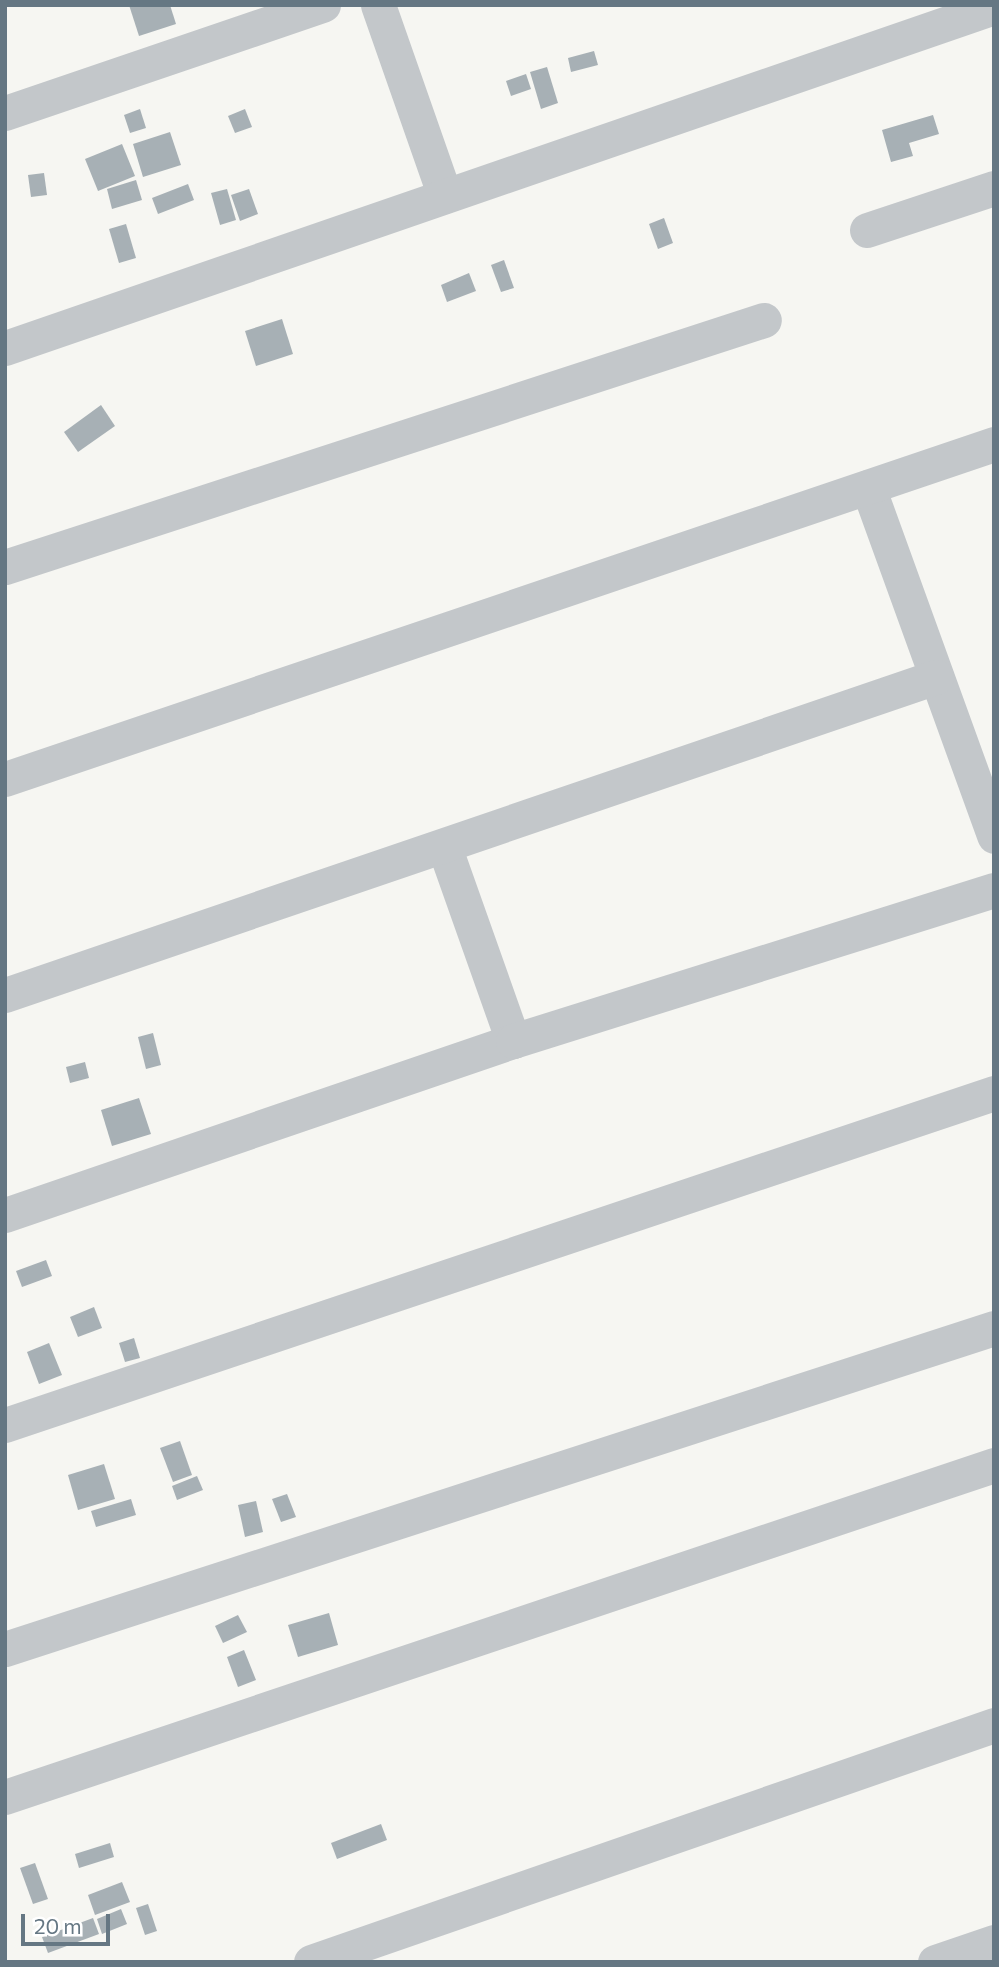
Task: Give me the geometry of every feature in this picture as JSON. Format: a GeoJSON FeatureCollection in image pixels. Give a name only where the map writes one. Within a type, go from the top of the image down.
{"type":"FeatureCollection","features":[{"type":"Feature","properties":{"kind":"street"},"geometry":{"type":"LineString","coordinates":[[5,113],[323,5]]}},
{"type":"Feature","properties":{"kind":"street"},"geometry":{"type":"LineString","coordinates":[[379,5],[445,196]]}},
{"type":"Feature","properties":{"kind":"street"},"geometry":{"type":"LineString","coordinates":[[5,348],[994,7]]}},
{"type":"Feature","properties":{"kind":"street"},"geometry":{"type":"LineString","coordinates":[[867,230],[994,188]]}},
{"type":"Feature","properties":{"kind":"street"},"geometry":{"type":"LineString","coordinates":[[5,567],[764,320]]}},
{"type":"Feature","properties":{"kind":"street"},"geometry":{"type":"LineString","coordinates":[[5,779],[994,444]]}},
{"type":"Feature","properties":{"kind":"street"},"geometry":{"type":"LineString","coordinates":[[868,486],[994,836]]}},
{"type":"Feature","properties":{"kind":"street"},"geometry":{"type":"LineString","coordinates":[[5,995],[936,677]]}},
{"type":"Feature","properties":{"kind":"street"},"geometry":{"type":"LineString","coordinates":[[444,846],[513,1041]]}},
{"type":"Feature","properties":{"kind":"street"},"geometry":{"type":"LineString","coordinates":[[5,1215],[513,1041],[994,890]]}},
{"type":"Feature","properties":{"kind":"street"},"geometry":{"type":"LineString","coordinates":[[5,1425],[994,1093]]}},
{"type":"Feature","properties":{"kind":"street"},"geometry":{"type":"LineString","coordinates":[[5,1649],[994,1328]]}},
{"type":"Feature","properties":{"kind":"street"},"geometry":{"type":"LineString","coordinates":[[5,1797],[994,1465]]}},
{"type":"Feature","properties":{"kind":"street"},"geometry":{"type":"LineString","coordinates":[[311,1962],[994,1725]]}},
{"type":"Feature","properties":{"kind":"street"},"geometry":{"type":"LineString","coordinates":[[935,1962],[994,1942]]}},
{"type":"Feature","properties":{"kind":"building"},"geometry":{"type":"Polygon","coordinates":[[[129,5],[170,5],[176,24],[139,36],[129,5]]]}},
{"type":"Feature","properties":{"kind":"building"},"geometry":{"type":"Polygon","coordinates":[[[594,51],[598,65],[571,72],[568,58],[594,51]]]}},
{"type":"Feature","properties":{"kind":"building"},"geometry":{"type":"Polygon","coordinates":[[[547,67],[558,103],[541,109],[530,72],[547,67]]]}},
{"type":"Feature","properties":{"kind":"building"},"geometry":{"type":"Polygon","coordinates":[[[526,74],[531,89],[511,96],[506,81],[526,74]]]}},
{"type":"Feature","properties":{"kind":"building"},"geometry":{"type":"Polygon","coordinates":[[[140,109],[146,128],[130,133],[124,115],[140,109]]]}},
{"type":"Feature","properties":{"kind":"building"},"geometry":{"type":"Polygon","coordinates":[[[245,109],[252,127],[235,133],[228,116],[245,109]]]}},
{"type":"Feature","properties":{"kind":"building"},"geometry":{"type":"Polygon","coordinates":[[[933,115],[939,134],[909,143],[913,156],[891,162],[882,130],[933,115]]]}},
{"type":"Feature","properties":{"kind":"building"},"geometry":{"type":"Polygon","coordinates":[[[170,132],[181,165],[143,177],[133,144],[170,132]]]}},
{"type":"Feature","properties":{"kind":"building"},"geometry":{"type":"Polygon","coordinates":[[[122,144],[135,176],[98,191],[85,159],[122,144]]]}},
{"type":"Feature","properties":{"kind":"building"},"geometry":{"type":"Polygon","coordinates":[[[44,173],[47,195],[31,197],[28,175],[44,173]]]}},
{"type":"Feature","properties":{"kind":"building"},"geometry":{"type":"Polygon","coordinates":[[[136,180],[142,200],[112,209],[107,189],[136,180]]]}},
{"type":"Feature","properties":{"kind":"building"},"geometry":{"type":"Polygon","coordinates":[[[188,184],[194,200],[158,214],[152,198],[188,184]]]}},
{"type":"Feature","properties":{"kind":"building"},"geometry":{"type":"Polygon","coordinates":[[[227,189],[236,220],[220,225],[211,193],[227,189]]]}},
{"type":"Feature","properties":{"kind":"building"},"geometry":{"type":"Polygon","coordinates":[[[249,189],[258,214],[240,221],[231,195],[249,189]]]}},
{"type":"Feature","properties":{"kind":"building"},"geometry":{"type":"Polygon","coordinates":[[[664,218],[673,243],[658,249],[649,224],[664,218]]]}},
{"type":"Feature","properties":{"kind":"building"},"geometry":{"type":"Polygon","coordinates":[[[126,224],[136,258],[119,263],[109,229],[126,224]]]}},
{"type":"Feature","properties":{"kind":"building"},"geometry":{"type":"Polygon","coordinates":[[[504,260],[514,288],[501,292],[491,265],[504,260]]]}},
{"type":"Feature","properties":{"kind":"building"},"geometry":{"type":"Polygon","coordinates":[[[469,273],[476,291],[447,302],[441,285],[469,273]]]}},
{"type":"Feature","properties":{"kind":"building"},"geometry":{"type":"Polygon","coordinates":[[[282,319],[293,354],[256,366],[245,331],[282,319]]]}},
{"type":"Feature","properties":{"kind":"building"},"geometry":{"type":"Polygon","coordinates":[[[101,405],[115,426],[78,452],[64,432],[101,405]]]}},
{"type":"Feature","properties":{"kind":"building"},"geometry":{"type":"Polygon","coordinates":[[[153,1033],[161,1065],[146,1069],[138,1037],[153,1033]]]}},
{"type":"Feature","properties":{"kind":"building"},"geometry":{"type":"Polygon","coordinates":[[[85,1062],[89,1078],[70,1083],[66,1067],[85,1062]]]}},
{"type":"Feature","properties":{"kind":"building"},"geometry":{"type":"Polygon","coordinates":[[[139,1098],[151,1134],[112,1146],[101,1110],[139,1098]]]}},
{"type":"Feature","properties":{"kind":"building"},"geometry":{"type":"Polygon","coordinates":[[[46,1260],[52,1276],[22,1287],[16,1271],[46,1260]]]}},
{"type":"Feature","properties":{"kind":"building"},"geometry":{"type":"Polygon","coordinates":[[[94,1307],[102,1328],[78,1337],[70,1317],[94,1307]]]}},
{"type":"Feature","properties":{"kind":"building"},"geometry":{"type":"Polygon","coordinates":[[[134,1338],[140,1358],[125,1362],[119,1343],[134,1338]]]}},
{"type":"Feature","properties":{"kind":"building"},"geometry":{"type":"Polygon","coordinates":[[[49,1343],[62,1375],[39,1384],[27,1352],[49,1343]]]}},
{"type":"Feature","properties":{"kind":"building"},"geometry":{"type":"Polygon","coordinates":[[[180,1441],[192,1475],[173,1482],[160,1448],[180,1441]]]}},
{"type":"Feature","properties":{"kind":"building"},"geometry":{"type":"Polygon","coordinates":[[[104,1464],[115,1499],[78,1510],[68,1475],[104,1464]]]}},
{"type":"Feature","properties":{"kind":"building"},"geometry":{"type":"Polygon","coordinates":[[[197,1476],[203,1490],[177,1500],[172,1486],[197,1476]]]}},
{"type":"Feature","properties":{"kind":"building"},"geometry":{"type":"Polygon","coordinates":[[[287,1494],[296,1517],[281,1522],[272,1499],[287,1494]]]}},
{"type":"Feature","properties":{"kind":"building"},"geometry":{"type":"Polygon","coordinates":[[[131,1499],[136,1515],[96,1527],[91,1511],[131,1499]]]}},
{"type":"Feature","properties":{"kind":"building"},"geometry":{"type":"Polygon","coordinates":[[[256,1501],[263,1532],[245,1537],[238,1505],[256,1501]]]}},
{"type":"Feature","properties":{"kind":"building"},"geometry":{"type":"Polygon","coordinates":[[[329,1613],[338,1645],[298,1657],[288,1625],[329,1613]]]}},
{"type":"Feature","properties":{"kind":"building"},"geometry":{"type":"Polygon","coordinates":[[[238,1615],[247,1632],[223,1643],[215,1626],[238,1615]]]}},
{"type":"Feature","properties":{"kind":"building"},"geometry":{"type":"Polygon","coordinates":[[[244,1650],[256,1680],[238,1687],[227,1657],[244,1650]]]}},
{"type":"Feature","properties":{"kind":"building"},"geometry":{"type":"Polygon","coordinates":[[[381,1824],[387,1840],[337,1859],[331,1843],[381,1824]]]}},
{"type":"Feature","properties":{"kind":"building"},"geometry":{"type":"Polygon","coordinates":[[[110,1843],[114,1857],[79,1868],[75,1854],[110,1843]]]}},
{"type":"Feature","properties":{"kind":"building"},"geometry":{"type":"Polygon","coordinates":[[[35,1863],[48,1899],[33,1904],[20,1868],[35,1863]]]}},
{"type":"Feature","properties":{"kind":"building"},"geometry":{"type":"Polygon","coordinates":[[[122,1882],[130,1902],[95,1915],[88,1895],[122,1882]]]}},
{"type":"Feature","properties":{"kind":"building"},"geometry":{"type":"Polygon","coordinates":[[[148,1904],[157,1931],[145,1935],[136,1908],[148,1904]]]}},
{"type":"Feature","properties":{"kind":"building"},"geometry":{"type":"Polygon","coordinates":[[[121,1909],[127,1924],[102,1934],[97,1919],[121,1909]]]}},
{"type":"Feature","properties":{"kind":"building"},"geometry":{"type":"Polygon","coordinates":[[[93,1918],[99,1934],[48,1953],[42,1937],[93,1918]]]}}]}
